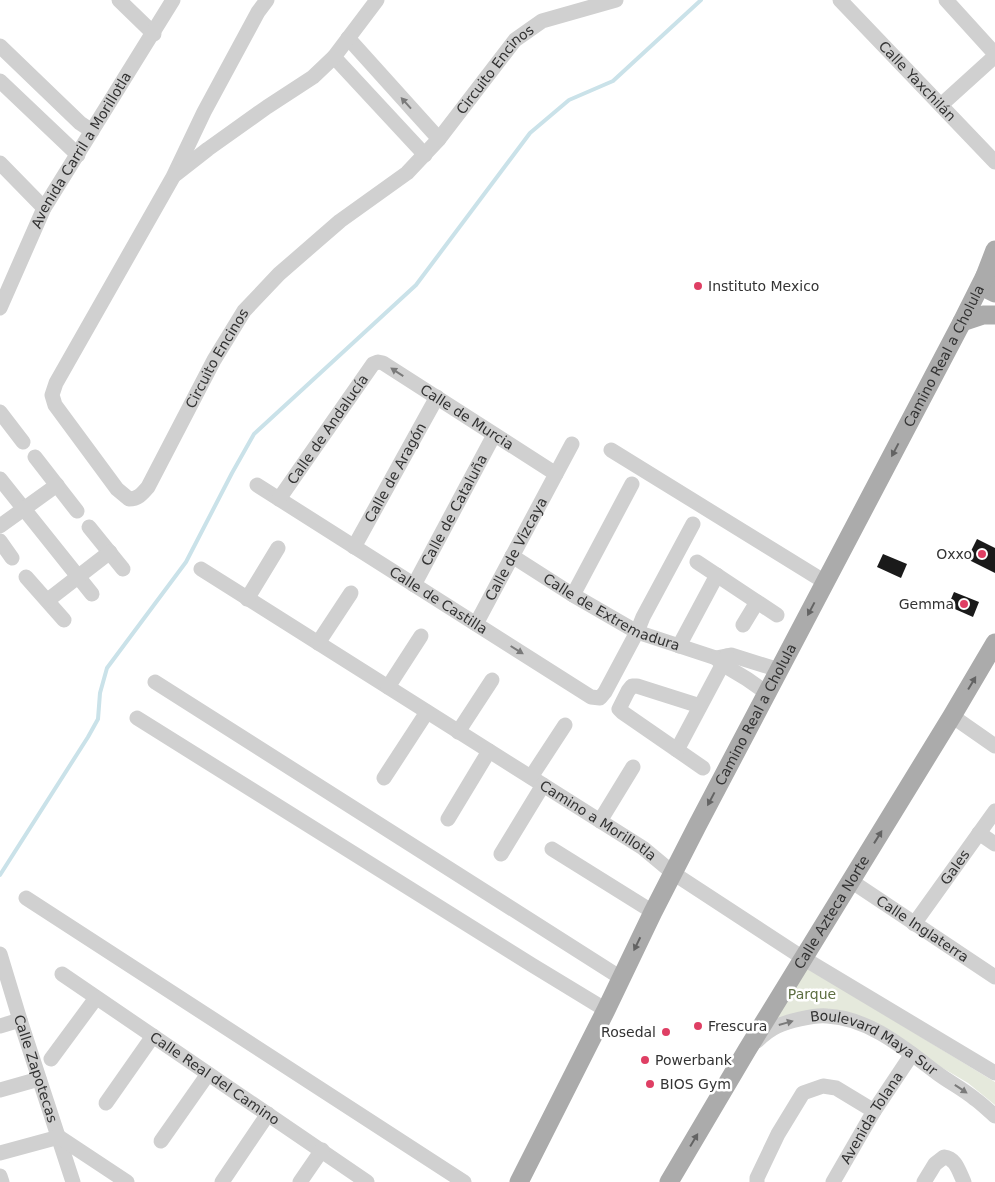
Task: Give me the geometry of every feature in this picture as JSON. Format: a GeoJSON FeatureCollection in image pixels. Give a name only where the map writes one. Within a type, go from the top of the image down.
{"type":"FeatureCollection","features":[{"type":"Feature","properties":{"kind":"main road","name":"Camino Real a Cholula"},"geometry":{"type":"LineString","coordinates":[[519,1182],[653,912],[778,670],[962,322],[995,250]]}},
{"type":"Feature","properties":{"kind":"main road"},"geometry":{"type":"LineString","coordinates":[[984,276],[990,290],[995,293]]}},
{"type":"Feature","properties":{"kind":"main road"},"geometry":{"type":"LineString","coordinates":[[962,322],[983,315],[995,315]]}},
{"type":"Feature","properties":{"kind":"main road","name":"Calle Azteca Norte"},"geometry":{"type":"LineString","coordinates":[[669,1182],[747,1050],[995,643]]}},
{"type":"Feature","properties":{"kind":"street"},"geometry":{"type":"LineString","coordinates":[[120,0],[154,34]]}},
{"type":"Feature","properties":{"kind":"street","name":"Avenida Carril a Morillotla"},"geometry":{"type":"LineString","coordinates":[[0,308],[44,208],[154,34],[173,0]]}},
{"type":"Feature","properties":{"kind":"street","name":"Circuito Encinos"},"geometry":{"type":"LineString","coordinates":[[267,0],[258,12],[204,112],[173,177],[56,383],[52,395],[55,405],[117,489],[129,499],[134,499],[142,494],[148,487],[214,360],[244,311],[279,274],[340,222],[407,173],[439,139],[515,40],[542,21],[616,0]]}},
{"type":"Feature","properties":{"kind":"street","name":"Circuito Encinos"},"geometry":{"type":"LineString","coordinates":[[173,177],[230,133],[313,77],[334,57],[377,0]]}},
{"type":"Feature","properties":{"kind":"street","name":"Calle Yaxchilán"},"geometry":{"type":"LineString","coordinates":[[840,0],[995,162]]}},
{"type":"Feature","properties":{"kind":"street"},"geometry":{"type":"LineString","coordinates":[[940,105],[995,55],[952,2]]}},
{"type":"Feature","properties":{"kind":"street"},"geometry":{"type":"LineString","coordinates":[[348,38],[439,139]]}},
{"type":"Feature","properties":{"kind":"street"},"geometry":{"type":"LineString","coordinates":[[0,46],[80,122],[92,131]]}},
{"type":"Feature","properties":{"kind":"street"},"geometry":{"type":"LineString","coordinates":[[334,57],[425,155]]}},
{"type":"Feature","properties":{"kind":"street"},"geometry":{"type":"LineString","coordinates":[[0,81],[78,154]]}},
{"type":"Feature","properties":{"kind":"street"},"geometry":{"type":"LineString","coordinates":[[0,162],[44,208]]}},
{"type":"Feature","properties":{"kind":"street","name":"Calle de Murcia"},"geometry":{"type":"LineString","coordinates":[[378,362],[383,363],[556,474]]}},
{"type":"Feature","properties":{"kind":"street","name":"Calle de Andalucía"},"geometry":{"type":"LineString","coordinates":[[279,499],[373,364],[378,362]]}},
{"type":"Feature","properties":{"kind":"street","name":"Calle de Aragón"},"geometry":{"type":"LineString","coordinates":[[354,547],[436,397]]}},
{"type":"Feature","properties":{"kind":"street"},"geometry":{"type":"LineString","coordinates":[[1,415],[23,442]]}},
{"type":"Feature","properties":{"kind":"street","name":"Calle de Cataluña"},"geometry":{"type":"LineString","coordinates":[[414,585],[494,435]]}},
{"type":"Feature","properties":{"kind":"street","name":"Calle de Vizcaya"},"geometry":{"type":"LineString","coordinates":[[476,624],[572,444]]}},
{"type":"Feature","properties":{"kind":"street"},"geometry":{"type":"LineString","coordinates":[[610,450],[825,582]]}},
{"type":"Feature","properties":{"kind":"street"},"geometry":{"type":"LineString","coordinates":[[35,458],[77,511]]}},
{"type":"Feature","properties":{"kind":"street"},"geometry":{"type":"LineString","coordinates":[[0,479],[92,594]]}},
{"type":"Feature","properties":{"kind":"street"},"geometry":{"type":"LineString","coordinates":[[574,595],[632,484]]}},
{"type":"Feature","properties":{"kind":"street"},"geometry":{"type":"LineString","coordinates":[[0,526],[57,485]]}},
{"type":"Feature","properties":{"kind":"street","name":"Calle de Castilla"},"geometry":{"type":"LineString","coordinates":[[257,485],[591,697],[600,698],[606,692],[637,632]]}},
{"type":"Feature","properties":{"kind":"street"},"geometry":{"type":"LineString","coordinates":[[637,632],[643,617],[693,524]]}},
{"type":"Feature","properties":{"kind":"street"},"geometry":{"type":"LineString","coordinates":[[89,527],[123,569]]}},
{"type":"Feature","properties":{"kind":"street"},"geometry":{"type":"LineString","coordinates":[[0,542],[12,558]]}},
{"type":"Feature","properties":{"kind":"street"},"geometry":{"type":"LineString","coordinates":[[247,599],[278,548]]}},
{"type":"Feature","properties":{"kind":"street"},"geometry":{"type":"LineString","coordinates":[[48,600],[110,552]]}},
{"type":"Feature","properties":{"kind":"street","name":"Calle de Extremadura"},"geometry":{"type":"LineString","coordinates":[[512,556],[637,632],[722,659],[731,655],[739,666],[767,693]]}},
{"type":"Feature","properties":{"kind":"street"},"geometry":{"type":"LineString","coordinates":[[697,562],[777,616]]}},
{"type":"Feature","properties":{"kind":"street","name":"Camino a Morillotla"},"geometry":{"type":"LineString","coordinates":[[201,570],[600,820],[642,848],[673,873],[803,958],[995,1073]]}},
{"type":"Feature","properties":{"kind":"street"},"geometry":{"type":"LineString","coordinates":[[679,646],[717,575]]}},
{"type":"Feature","properties":{"kind":"street"},"geometry":{"type":"LineString","coordinates":[[26,576],[64,620]]}},
{"type":"Feature","properties":{"kind":"street"},"geometry":{"type":"LineString","coordinates":[[318,643],[351,593]]}},
{"type":"Feature","properties":{"kind":"street"},"geometry":{"type":"LineString","coordinates":[[743,625],[757,602]]}},
{"type":"Feature","properties":{"kind":"street"},"geometry":{"type":"LineString","coordinates":[[388,687],[421,636]]}},
{"type":"Feature","properties":{"kind":"street"},"geometry":{"type":"LineString","coordinates":[[677,750],[722,659]]}},
{"type":"Feature","properties":{"kind":"street","name":"Calle de Extremadura"},"geometry":{"type":"LineString","coordinates":[[739,666],[778,670]]}},
{"type":"Feature","properties":{"kind":"street"},"geometry":{"type":"LineString","coordinates":[[458,732],[492,680]]}},
{"type":"Feature","properties":{"kind":"street"},"geometry":{"type":"LineString","coordinates":[[155,682],[621,978]]}},
{"type":"Feature","properties":{"kind":"street"},"geometry":{"type":"LineString","coordinates":[[700,706],[632,686],[628,690],[619,709],[703,768]]}},
{"type":"Feature","properties":{"kind":"street"},"geometry":{"type":"LineString","coordinates":[[384,778],[427,712]]}},
{"type":"Feature","properties":{"kind":"street"},"geometry":{"type":"LineString","coordinates":[[952,716],[995,746]]}},
{"type":"Feature","properties":{"kind":"street"},"geometry":{"type":"LineString","coordinates":[[137,718],[606,1010]]}},
{"type":"Feature","properties":{"kind":"street"},"geometry":{"type":"LineString","coordinates":[[501,854],[565,725]]}},
{"type":"Feature","properties":{"kind":"street"},"geometry":{"type":"LineString","coordinates":[[448,819],[489,751]]}},
{"type":"Feature","properties":{"kind":"street"},"geometry":{"type":"LineString","coordinates":[[600,820],[634,767]]}},
{"type":"Feature","properties":{"kind":"street","name":"Gales"},"geometry":{"type":"LineString","coordinates":[[914,924],[995,811]]}},
{"type":"Feature","properties":{"kind":"street"},"geometry":{"type":"LineString","coordinates":[[979,833],[995,844]]}},
{"type":"Feature","properties":{"kind":"street"},"geometry":{"type":"LineString","coordinates":[[552,849],[653,912]]}},
{"type":"Feature","properties":{"kind":"street","name":"Calle Inglaterra"},"geometry":{"type":"LineString","coordinates":[[850,881],[995,977]]}},
{"type":"Feature","properties":{"kind":"street"},"geometry":{"type":"LineString","coordinates":[[26,898],[464,1182]]}},
{"type":"Feature","properties":{"kind":"street","name":"Calle Zapotecas"},"geometry":{"type":"LineString","coordinates":[[0,954],[73,1182]]}},
{"type":"Feature","properties":{"kind":"street","name":"Calle Real del Camino"},"geometry":{"type":"LineString","coordinates":[[62,974],[367,1182]]}},
{"type":"Feature","properties":{"kind":"street"},"geometry":{"type":"LineString","coordinates":[[51,1059],[96,998]]}},
{"type":"Feature","properties":{"kind":"street","name":"Boulevard Maya Sur"},"geometry":{"type":"LineString","coordinates":[[747,1050],[773,1027],[785,1022],[826,1016],[849,1019],[877,1031],[912,1054],[974,1098],[995,1116]]}},
{"type":"Feature","properties":{"kind":"street"},"geometry":{"type":"LineString","coordinates":[[0,1026],[20,1020]]}},
{"type":"Feature","properties":{"kind":"street"},"geometry":{"type":"LineString","coordinates":[[106,1103],[153,1036]]}},
{"type":"Feature","properties":{"kind":"street","name":"Avenida Tolana"},"geometry":{"type":"LineString","coordinates":[[833,1182],[874,1111],[912,1054]]}},
{"type":"Feature","properties":{"kind":"street"},"geometry":{"type":"LineString","coordinates":[[162,1141],[208,1074]]}},
{"type":"Feature","properties":{"kind":"street"},"geometry":{"type":"LineString","coordinates":[[0,1090],[39,1079]]}},
{"type":"Feature","properties":{"kind":"street"},"geometry":{"type":"LineString","coordinates":[[756,1182],[778,1134],[803,1093],[823,1086],[836,1088],[874,1111]]}},
{"type":"Feature","properties":{"kind":"street"},"geometry":{"type":"LineString","coordinates":[[222,1182],[268,1114]]}},
{"type":"Feature","properties":{"kind":"street"},"geometry":{"type":"LineString","coordinates":[[0,1153],[59,1137],[127,1182]]}},
{"type":"Feature","properties":{"kind":"street"},"geometry":{"type":"LineString","coordinates":[[300,1182],[322,1150]]}},
{"type":"Feature","properties":{"kind":"street"},"geometry":{"type":"LineString","coordinates":[[924,1182],[935,1164],[944,1157],[949,1157],[953,1160],[964,1182]]}},
{"type":"Feature","properties":{"kind":"street"},"geometry":{"type":"LineString","coordinates":[[0,1176],[1,1182]]}},
{"type":"Feature","properties":{"kind":"green space","name":"Parque"},"geometry":{"type":"Polygon","coordinates":[[[806,967],[995,1082],[995,1105],[968,1083],[847,1014],[773,1023],[806,967]]]}},
{"type":"Feature","properties":{"kind":"building","name":"Oxxo"},"geometry":{"type":"Polygon","coordinates":[[[977,539],[995,548],[995,573],[967,559],[977,539]]]}},
{"type":"Feature","properties":{"kind":"building","name":"Gemma"},"geometry":{"type":"Polygon","coordinates":[[[883,554],[907,564],[901,578],[877,567],[883,554]]]}},
{"type":"Feature","properties":{"kind":"building","name":"Gemma"},"geometry":{"type":"Polygon","coordinates":[[[954,592],[979,602],[973,617],[948,606],[954,592]]]}},
{"type":"Feature","properties":{"kind":"waterway"},"geometry":{"type":"LineString","coordinates":[[0,875],[98,719],[100,693],[107,668],[186,562],[254,434],[416,285],[530,133],[569,100],[613,81],[701,0]]}},
{"type":"Feature","properties":{"kind":"place","name":"Instituto Mexico"},"geometry":{"type":"Point","coordinates":[698,286]}},
{"type":"Feature","properties":{"kind":"place","name":"Oxxo"},"geometry":{"type":"Point","coordinates":[982,554]}},
{"type":"Feature","properties":{"kind":"place","name":"Gemma"},"geometry":{"type":"Point","coordinates":[964,604]}},
{"type":"Feature","properties":{"kind":"place","name":"Frescura"},"geometry":{"type":"Point","coordinates":[698,1026]}},
{"type":"Feature","properties":{"kind":"place","name":"Rosedal"},"geometry":{"type":"Point","coordinates":[666,1032]}},
{"type":"Feature","properties":{"kind":"place","name":"Powerbank"},"geometry":{"type":"Point","coordinates":[645,1060]}},
{"type":"Feature","properties":{"kind":"place","name":"BIOS Gym"},"geometry":{"type":"Point","coordinates":[650,1084]}}]}
